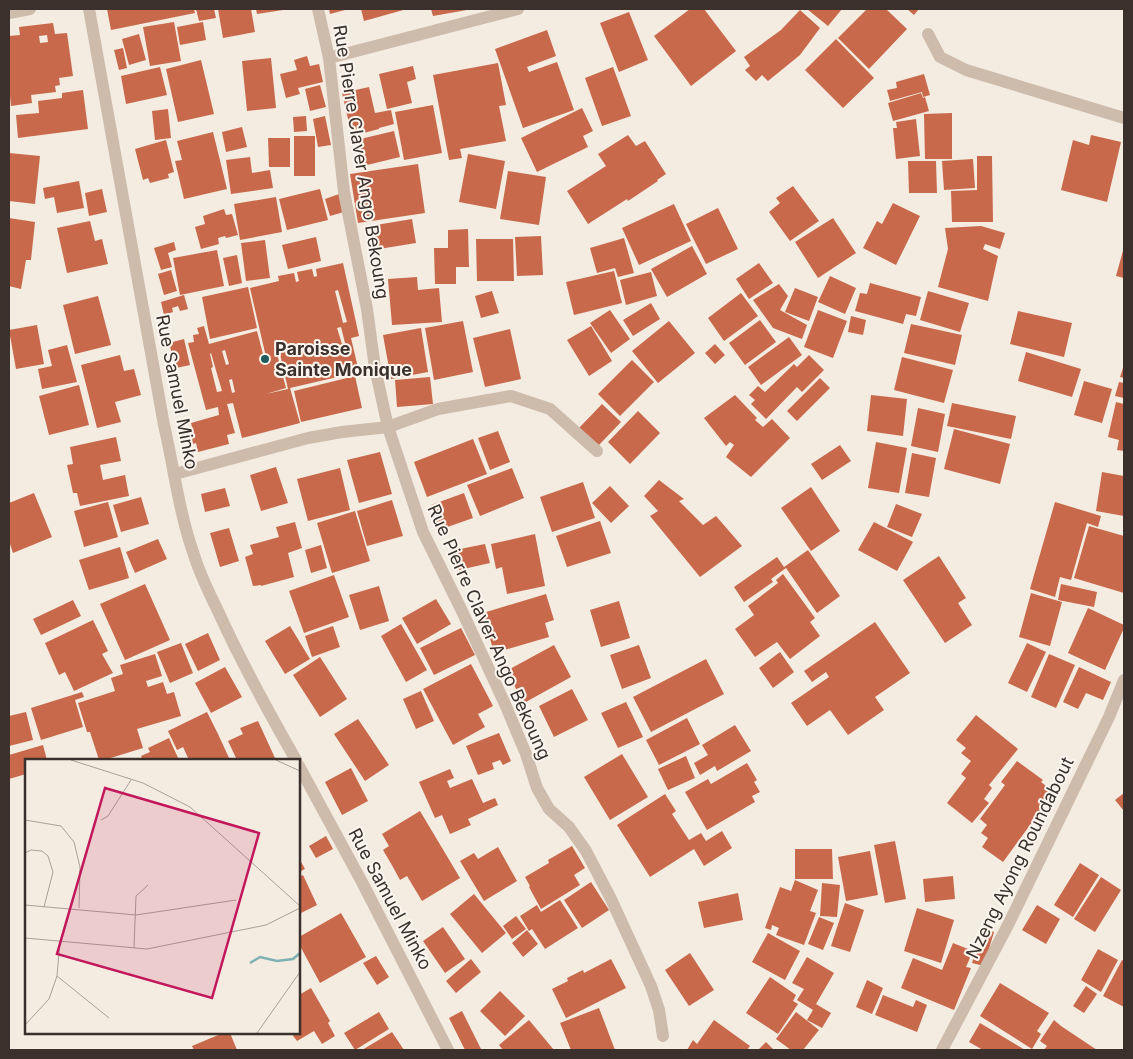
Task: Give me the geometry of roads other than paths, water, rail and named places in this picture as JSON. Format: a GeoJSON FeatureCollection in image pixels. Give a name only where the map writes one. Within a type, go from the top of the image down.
{"type":"FeatureCollection","features":[{"type":"Feature","properties":{"kind":"street"},"geometry":{"type":"LineString","coordinates":[[9,13],[30,9]]}},
{"type":"Feature","properties":{"kind":"street","name":"Rue Samuel Minko"},"geometry":{"type":"LineString","coordinates":[[88,9],[185,529],[194,557],[207,587],[254,686],[295,759]]}},
{"type":"Feature","properties":{"kind":"street","name":"Rue Pierre Claver Ango Bekoung"},"geometry":{"type":"LineString","coordinates":[[318,9],[329,58],[344,192],[367,309],[375,368],[388,427],[423,532],[505,704],[526,754],[537,788],[548,809],[569,827],[586,851],[611,899],[651,986],[659,1010],[663,1036]]}},
{"type":"Feature","properties":{"kind":"street"},"geometry":{"type":"LineString","coordinates":[[329,58],[518,9]]}},
{"type":"Feature","properties":{"kind":"street"},"geometry":{"type":"LineString","coordinates":[[928,34],[940,57],[966,70],[1124,118]]}},
{"type":"Feature","properties":{"kind":"street"},"geometry":{"type":"LineString","coordinates":[[175,474],[308,438],[388,427],[438,409],[511,396],[550,409],[597,451]]}},
{"type":"Feature","properties":{"kind":"street","name":"Nzeng Ayong Roundabout"},"geometry":{"type":"LineString","coordinates":[[942,1050],[1008,925],[1124,680]]}},
{"type":"Feature","properties":{"kind":"street","name":"Rue Samuel Minko"},"geometry":{"type":"LineString","coordinates":[[300,768],[363,884],[448,1050]]}},
{"type":"Feature","properties":{"kind":"place","name":"Paroisse Sainte Monique"},"geometry":{"type":"Point","coordinates":[265,359]}}]}
